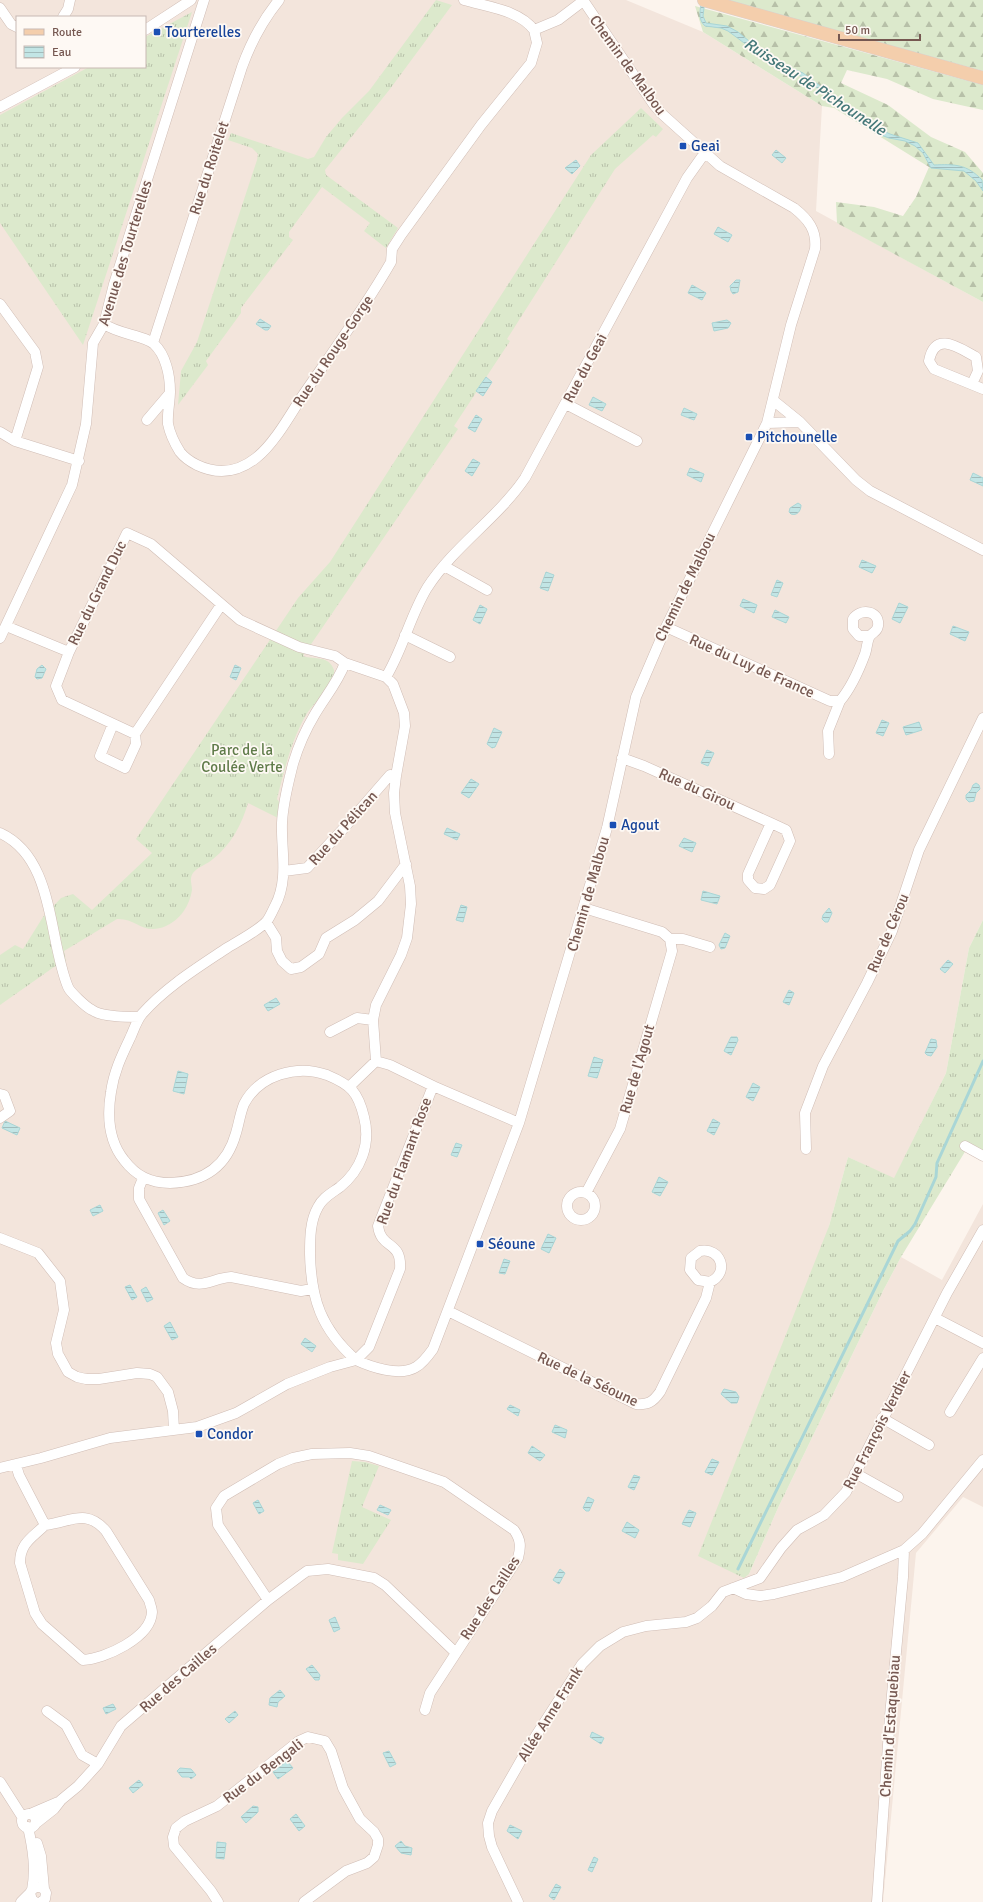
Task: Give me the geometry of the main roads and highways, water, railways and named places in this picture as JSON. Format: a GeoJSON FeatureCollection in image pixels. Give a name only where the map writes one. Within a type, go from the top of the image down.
{"type":"FeatureCollection","features":[{"type":"Feature","properties":{"kind":"main road"},"geometry":{"type":"LineString","coordinates":[[705,0],[983,78]]}},
{"type":"Feature","properties":{"kind":"water"},"geometry":{"type":"Polygon","coordinates":[[[701,0],[705,0],[703,16],[706,23],[727,26],[738,32],[771,59],[803,73],[875,127],[890,134],[918,143],[934,165],[954,165],[971,171],[982,180],[983,191],[976,181],[964,171],[931,168],[923,153],[915,146],[905,141],[881,135],[844,109],[803,77],[771,63],[728,31],[721,28],[705,26],[700,17],[701,0]]]}},
{"type":"Feature","properties":{"kind":"water"},"geometry":{"type":"Polygon","coordinates":[[[776,150],[786,158],[782,163],[772,155],[776,150]]]}},
{"type":"Feature","properties":{"kind":"water"},"geometry":{"type":"Polygon","coordinates":[[[576,160],[580,166],[572,174],[565,168],[576,160]]]}},
{"type":"Feature","properties":{"kind":"water"},"geometry":{"type":"Polygon","coordinates":[[[718,227],[732,235],[728,242],[714,234],[718,227]]]}},
{"type":"Feature","properties":{"kind":"water"},"geometry":{"type":"Polygon","coordinates":[[[736,280],[740,280],[738,292],[733,294],[730,286],[736,280]]]}},
{"type":"Feature","properties":{"kind":"water"},"geometry":{"type":"Polygon","coordinates":[[[692,285],[706,293],[702,300],[688,293],[692,285]]]}},
{"type":"Feature","properties":{"kind":"water"},"geometry":{"type":"Polygon","coordinates":[[[260,319],[271,326],[268,330],[265,330],[256,324],[260,319]]]}},
{"type":"Feature","properties":{"kind":"water"},"geometry":{"type":"Polygon","coordinates":[[[727,320],[731,323],[728,328],[714,331],[712,323],[727,320]]]}},
{"type":"Feature","properties":{"kind":"water"},"geometry":{"type":"Polygon","coordinates":[[[486,377],[492,382],[483,396],[476,391],[486,377]]]}},
{"type":"Feature","properties":{"kind":"water"},"geometry":{"type":"Polygon","coordinates":[[[593,397],[606,404],[602,411],[589,405],[593,397]]]}},
{"type":"Feature","properties":{"kind":"water"},"geometry":{"type":"Polygon","coordinates":[[[684,408],[697,414],[694,420],[681,415],[684,408]]]}},
{"type":"Feature","properties":{"kind":"water"},"geometry":{"type":"Polygon","coordinates":[[[476,415],[482,419],[475,432],[468,428],[476,415]]]}},
{"type":"Feature","properties":{"kind":"water"},"geometry":{"type":"Polygon","coordinates":[[[473,459],[480,463],[472,476],[465,471],[473,459]]]}},
{"type":"Feature","properties":{"kind":"water"},"geometry":{"type":"Polygon","coordinates":[[[690,468],[704,474],[701,482],[687,475],[690,468]]]}},
{"type":"Feature","properties":{"kind":"water"},"geometry":{"type":"Polygon","coordinates":[[[973,473],[983,478],[983,486],[970,480],[973,473]]]}},
{"type":"Feature","properties":{"kind":"water"},"geometry":{"type":"Polygon","coordinates":[[[798,503],[801,505],[799,511],[797,514],[791,514],[789,512],[790,508],[798,503]]]}},
{"type":"Feature","properties":{"kind":"water"},"geometry":{"type":"Polygon","coordinates":[[[862,560],[876,566],[872,573],[859,567],[862,560]]]}},
{"type":"Feature","properties":{"kind":"water"},"geometry":{"type":"Polygon","coordinates":[[[546,572],[554,575],[548,591],[540,588],[546,572]]]}},
{"type":"Feature","properties":{"kind":"water"},"geometry":{"type":"Polygon","coordinates":[[[777,580],[783,583],[777,597],[771,595],[777,580]]]}},
{"type":"Feature","properties":{"kind":"water"},"geometry":{"type":"Polygon","coordinates":[[[743,599],[757,605],[754,613],[740,606],[743,599]]]}},
{"type":"Feature","properties":{"kind":"water"},"geometry":{"type":"Polygon","coordinates":[[[899,603],[908,607],[900,623],[892,619],[899,603]]]}},
{"type":"Feature","properties":{"kind":"water"},"geometry":{"type":"Polygon","coordinates":[[[480,605],[487,609],[480,624],[473,620],[480,605]]]}},
{"type":"Feature","properties":{"kind":"water"},"geometry":{"type":"Polygon","coordinates":[[[775,610],[789,617],[786,623],[772,617],[775,610]]]}},
{"type":"Feature","properties":{"kind":"water"},"geometry":{"type":"Polygon","coordinates":[[[953,626],[969,632],[965,641],[950,634],[953,626]]]}},
{"type":"Feature","properties":{"kind":"water"},"geometry":{"type":"Polygon","coordinates":[[[42,665],[46,669],[42,678],[37,679],[35,677],[37,669],[42,665]]]}},
{"type":"Feature","properties":{"kind":"water"},"geometry":{"type":"Polygon","coordinates":[[[235,665],[241,668],[236,680],[230,677],[235,665]]]}},
{"type":"Feature","properties":{"kind":"water"},"geometry":{"type":"Polygon","coordinates":[[[882,720],[889,723],[883,736],[876,733],[882,720]]]}},
{"type":"Feature","properties":{"kind":"water"},"geometry":{"type":"Polygon","coordinates":[[[919,722],[922,730],[906,735],[903,727],[919,722]]]}},
{"type":"Feature","properties":{"kind":"water"},"geometry":{"type":"Polygon","coordinates":[[[494,728],[502,732],[495,747],[492,748],[487,744],[494,728]]]}},
{"type":"Feature","properties":{"kind":"water"},"geometry":{"type":"Polygon","coordinates":[[[707,750],[714,753],[708,766],[701,763],[707,750]]]}},
{"type":"Feature","properties":{"kind":"water"},"geometry":{"type":"Polygon","coordinates":[[[471,779],[479,784],[469,798],[461,793],[471,779]]]}},
{"type":"Feature","properties":{"kind":"water"},"geometry":{"type":"Polygon","coordinates":[[[976,783],[979,785],[980,789],[976,793],[974,801],[969,802],[966,799],[966,795],[976,783]]]}},
{"type":"Feature","properties":{"kind":"water"},"geometry":{"type":"Polygon","coordinates":[[[447,828],[460,834],[457,840],[444,834],[447,828]]]}},
{"type":"Feature","properties":{"kind":"water"},"geometry":{"type":"Polygon","coordinates":[[[684,838],[696,843],[692,852],[679,846],[684,838]]]}},
{"type":"Feature","properties":{"kind":"water"},"geometry":{"type":"Polygon","coordinates":[[[703,891],[720,896],[717,904],[701,900],[703,891]]]}},
{"type":"Feature","properties":{"kind":"water"},"geometry":{"type":"Polygon","coordinates":[[[461,905],[467,907],[463,922],[456,920],[461,905]]]}},
{"type":"Feature","properties":{"kind":"water"},"geometry":{"type":"Polygon","coordinates":[[[829,908],[832,913],[828,922],[825,922],[822,919],[823,915],[829,908]]]}},
{"type":"Feature","properties":{"kind":"water"},"geometry":{"type":"Polygon","coordinates":[[[725,933],[730,936],[725,948],[721,949],[719,945],[725,933]]]}},
{"type":"Feature","properties":{"kind":"water"},"geometry":{"type":"Polygon","coordinates":[[[948,960],[953,964],[945,973],[940,969],[948,960]]]}},
{"type":"Feature","properties":{"kind":"water"},"geometry":{"type":"Polygon","coordinates":[[[789,990],[794,993],[789,1005],[783,1002],[789,990]]]}},
{"type":"Feature","properties":{"kind":"water"},"geometry":{"type":"Polygon","coordinates":[[[276,998],[280,1004],[268,1011],[264,1005],[276,998]]]}},
{"type":"Feature","properties":{"kind":"water"},"geometry":{"type":"Polygon","coordinates":[[[731,1037],[737,1037],[738,1040],[731,1055],[724,1051],[731,1037]]]}},
{"type":"Feature","properties":{"kind":"water"},"geometry":{"type":"Polygon","coordinates":[[[931,1039],[936,1040],[937,1047],[931,1056],[925,1053],[931,1039]]]}},
{"type":"Feature","properties":{"kind":"water"},"geometry":{"type":"Polygon","coordinates":[[[594,1057],[603,1060],[597,1078],[588,1076],[594,1057]]]}},
{"type":"Feature","properties":{"kind":"water"},"geometry":{"type":"Polygon","coordinates":[[[178,1071],[188,1074],[184,1094],[173,1091],[178,1071]]]}},
{"type":"Feature","properties":{"kind":"water"},"geometry":{"type":"Polygon","coordinates":[[[753,1083],[760,1087],[753,1101],[746,1097],[753,1083]]]}},
{"type":"Feature","properties":{"kind":"water"},"geometry":{"type":"Polygon","coordinates":[[[713,1119],[720,1123],[714,1135],[707,1131],[713,1119]]]}},
{"type":"Feature","properties":{"kind":"water"},"geometry":{"type":"Polygon","coordinates":[[[5,1121],[20,1128],[17,1135],[2,1128],[5,1121]]]}},
{"type":"Feature","properties":{"kind":"water"},"geometry":{"type":"Polygon","coordinates":[[[456,1143],[462,1145],[457,1157],[451,1155],[456,1143]]]}},
{"type":"Feature","properties":{"kind":"water"},"geometry":{"type":"Polygon","coordinates":[[[659,1177],[668,1182],[660,1196],[652,1192],[659,1177]]]}},
{"type":"Feature","properties":{"kind":"water"},"geometry":{"type":"Polygon","coordinates":[[[100,1205],[103,1211],[93,1216],[90,1210],[100,1205]]]}},
{"type":"Feature","properties":{"kind":"water"},"geometry":{"type":"Polygon","coordinates":[[[163,1210],[170,1221],[164,1225],[158,1213],[163,1210]]]}},
{"type":"Feature","properties":{"kind":"water"},"geometry":{"type":"Polygon","coordinates":[[[548,1234],[556,1238],[549,1253],[541,1249],[548,1234]]]}},
{"type":"Feature","properties":{"kind":"water"},"geometry":{"type":"Polygon","coordinates":[[[504,1259],[510,1261],[505,1274],[499,1273],[504,1259]]]}},
{"type":"Feature","properties":{"kind":"water"},"geometry":{"type":"Polygon","coordinates":[[[130,1285],[137,1297],[132,1300],[125,1287],[130,1285]]]}},
{"type":"Feature","properties":{"kind":"water"},"geometry":{"type":"Polygon","coordinates":[[[146,1287],[153,1299],[147,1302],[141,1290],[146,1287]]]}},
{"type":"Feature","properties":{"kind":"water"},"geometry":{"type":"Polygon","coordinates":[[[170,1322],[178,1337],[172,1340],[164,1326],[170,1322]]]}},
{"type":"Feature","properties":{"kind":"water"},"geometry":{"type":"Polygon","coordinates":[[[305,1338],[316,1346],[312,1352],[301,1344],[305,1338]]]}},
{"type":"Feature","properties":{"kind":"water"},"geometry":{"type":"Polygon","coordinates":[[[724,1389],[736,1392],[739,1397],[737,1403],[731,1403],[721,1394],[724,1389]]]}},
{"type":"Feature","properties":{"kind":"water"},"geometry":{"type":"Polygon","coordinates":[[[510,1405],[520,1410],[518,1416],[507,1409],[510,1405]]]}},
{"type":"Feature","properties":{"kind":"water"},"geometry":{"type":"Polygon","coordinates":[[[555,1425],[567,1430],[565,1438],[552,1432],[555,1425]]]}},
{"type":"Feature","properties":{"kind":"water"},"geometry":{"type":"Polygon","coordinates":[[[532,1446],[545,1455],[540,1461],[528,1453],[532,1446]]]}},
{"type":"Feature","properties":{"kind":"water"},"geometry":{"type":"Polygon","coordinates":[[[712,1459],[719,1462],[712,1475],[705,1472],[712,1459]]]}},
{"type":"Feature","properties":{"kind":"water"},"geometry":{"type":"Polygon","coordinates":[[[634,1475],[640,1477],[634,1490],[628,1487],[634,1475]]]}},
{"type":"Feature","properties":{"kind":"water"},"geometry":{"type":"Polygon","coordinates":[[[588,1497],[594,1500],[589,1511],[586,1511],[583,1508],[588,1497]]]}},
{"type":"Feature","properties":{"kind":"water"},"geometry":{"type":"Polygon","coordinates":[[[258,1500],[264,1511],[259,1514],[253,1503],[258,1500]]]}},
{"type":"Feature","properties":{"kind":"water"},"geometry":{"type":"Polygon","coordinates":[[[380,1505],[391,1510],[388,1515],[377,1510],[380,1505]]]}},
{"type":"Feature","properties":{"kind":"water"},"geometry":{"type":"Polygon","coordinates":[[[689,1510],[696,1513],[690,1527],[682,1524],[689,1510]]]}},
{"type":"Feature","properties":{"kind":"water"},"geometry":{"type":"Polygon","coordinates":[[[627,1522],[639,1530],[635,1538],[622,1531],[627,1522]]]}},
{"type":"Feature","properties":{"kind":"water"},"geometry":{"type":"Polygon","coordinates":[[[560,1569],[565,1573],[559,1584],[553,1580],[560,1569]]]}},
{"type":"Feature","properties":{"kind":"water"},"geometry":{"type":"Polygon","coordinates":[[[335,1617],[340,1629],[334,1632],[329,1620],[335,1617]]]}},
{"type":"Feature","properties":{"kind":"water"},"geometry":{"type":"Polygon","coordinates":[[[312,1665],[320,1675],[319,1680],[315,1680],[306,1669],[312,1665]]]}},
{"type":"Feature","properties":{"kind":"water"},"geometry":{"type":"Polygon","coordinates":[[[280,1690],[285,1696],[278,1702],[277,1707],[269,1705],[270,1698],[280,1690]]]}},
{"type":"Feature","properties":{"kind":"water"},"geometry":{"type":"Polygon","coordinates":[[[113,1704],[116,1709],[106,1714],[103,1708],[113,1704]]]}},
{"type":"Feature","properties":{"kind":"water"},"geometry":{"type":"Polygon","coordinates":[[[235,1711],[238,1715],[229,1723],[225,1719],[235,1711]]]}},
{"type":"Feature","properties":{"kind":"water"},"geometry":{"type":"Polygon","coordinates":[[[592,1732],[604,1738],[601,1744],[590,1737],[592,1732]]]}},
{"type":"Feature","properties":{"kind":"water"},"geometry":{"type":"Polygon","coordinates":[[[389,1751],[396,1764],[390,1767],[383,1753],[389,1751]]]}},
{"type":"Feature","properties":{"kind":"water"},"geometry":{"type":"Polygon","coordinates":[[[287,1761],[293,1768],[278,1779],[273,1772],[287,1761]]]}},
{"type":"Feature","properties":{"kind":"water"},"geometry":{"type":"Polygon","coordinates":[[[180,1768],[191,1769],[196,1775],[191,1779],[189,1777],[182,1777],[177,1771],[180,1768]]]}},
{"type":"Feature","properties":{"kind":"water"},"geometry":{"type":"Polygon","coordinates":[[[139,1780],[143,1785],[133,1793],[129,1788],[139,1780]]]}},
{"type":"Feature","properties":{"kind":"water"},"geometry":{"type":"Polygon","coordinates":[[[253,1806],[258,1807],[258,1812],[246,1823],[241,1817],[253,1806]]]}},
{"type":"Feature","properties":{"kind":"water"},"geometry":{"type":"Polygon","coordinates":[[[296,1814],[305,1826],[299,1831],[290,1819],[296,1814]]]}},
{"type":"Feature","properties":{"kind":"water"},"geometry":{"type":"Polygon","coordinates":[[[510,1825],[522,1831],[518,1839],[507,1831],[510,1825]]]}},
{"type":"Feature","properties":{"kind":"water"},"geometry":{"type":"Polygon","coordinates":[[[401,1841],[405,1846],[412,1848],[411,1855],[401,1853],[395,1846],[401,1841]]]}},
{"type":"Feature","properties":{"kind":"water"},"geometry":{"type":"Polygon","coordinates":[[[217,1842],[226,1843],[224,1859],[216,1858],[217,1842]]]}},
{"type":"Feature","properties":{"kind":"water"},"geometry":{"type":"Polygon","coordinates":[[[594,1857],[598,1859],[592,1872],[588,1870],[594,1857]]]}},
{"type":"Feature","properties":{"kind":"water"},"geometry":{"type":"Polygon","coordinates":[[[556,1884],[561,1887],[554,1900],[549,1896],[556,1884]]]}},
{"type":"Feature","properties":{"kind":"waterway"},"geometry":{"type":"LineString","coordinates":[[738,1569],[898,1241],[910,1231],[915,1224],[936,1177],[937,1163],[983,1061]]}},
{"type":"Feature","properties":{"kind":"place","name":"Tourterelles"},"geometry":{"type":"Point","coordinates":[157,32]}},
{"type":"Feature","properties":{"kind":"place","name":"Geai"},"geometry":{"type":"Point","coordinates":[683,146]}},
{"type":"Feature","properties":{"kind":"place","name":"Pitchounelle"},"geometry":{"type":"Point","coordinates":[749,437]}},
{"type":"Feature","properties":{"kind":"place","name":"Agout"},"geometry":{"type":"Point","coordinates":[613,825]}},
{"type":"Feature","properties":{"kind":"place","name":"Séoune"},"geometry":{"type":"Point","coordinates":[480,1244]}},
{"type":"Feature","properties":{"kind":"place","name":"Condor"},"geometry":{"type":"Point","coordinates":[199,1434]}},
{"type":"Feature","properties":{"kind":"water label","name":"Ruisseau de Pichounelle"},"geometry":{"type":"Point","coordinates":[815,87]}},
{"type":"Feature","properties":{"kind":"park label","name":"Parc de la Coulée Verte"},"geometry":{"type":"Point","coordinates":[242,758]}}]}
